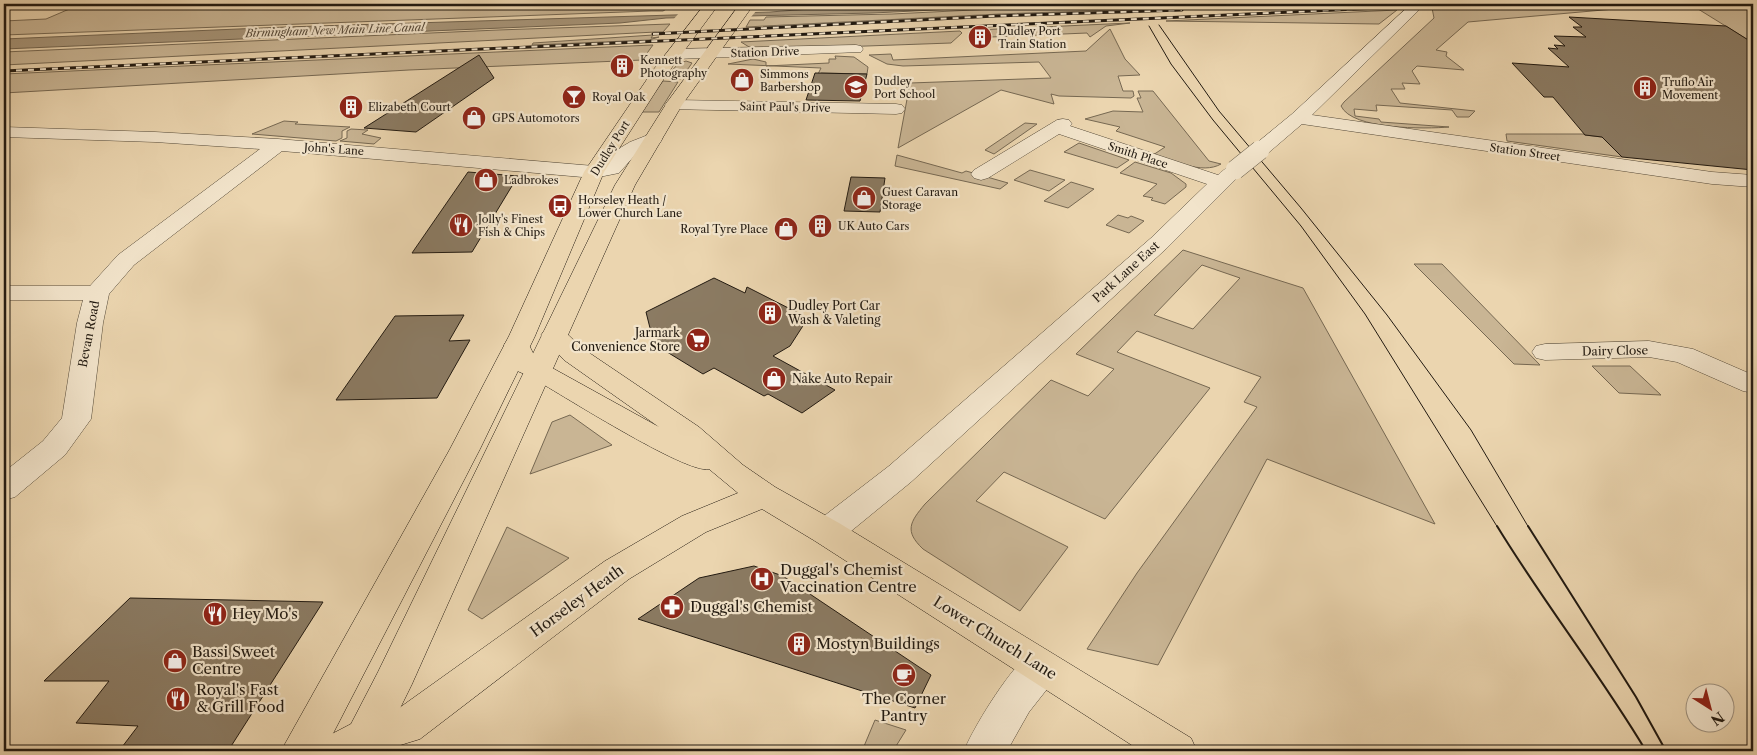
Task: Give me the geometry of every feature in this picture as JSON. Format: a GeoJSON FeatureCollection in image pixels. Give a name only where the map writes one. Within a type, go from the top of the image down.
{"type":"FeatureCollection","features":[{"type":"Feature","properties":{"kind":"main road","name":"Dudley Port"},"geometry":{"type":"LineString","coordinates":[[531,338],[594,172],[660,72],[712,4]]}},
{"type":"Feature","properties":{"kind":"main road"},"geometry":{"type":"LineString","coordinates":[[302,751],[465,449],[531,338],[674,105],[708,54],[747,4]]}},
{"type":"Feature","properties":{"kind":"main road"},"geometry":{"type":"LineString","coordinates":[[531,338],[573,354],[689,434],[732,473],[764,495]]}},
{"type":"Feature","properties":{"kind":"main road","name":"Horseley Heath"},"geometry":{"type":"LineString","coordinates":[[354,746],[539,370],[531,338]]}},
{"type":"Feature","properties":{"kind":"main road"},"geometry":{"type":"LineString","coordinates":[[539,370],[647,433],[732,473]]}},
{"type":"Feature","properties":{"kind":"main road","name":"Horseley Heath"},"geometry":{"type":"LineString","coordinates":[[354,746],[406,726],[617,570],[694,524],[764,495]]}},
{"type":"Feature","properties":{"kind":"main road","name":"Lower Church Lane"},"geometry":{"type":"LineString","coordinates":[[764,495],[827,532],[1176,751]]}},
{"type":"Feature","properties":{"kind":"street","name":"Park Lane East"},"geometry":{"type":"LineString","coordinates":[[827,532],[900,474],[1159,243],[1228,176],[1298,118],[1418,4]]}},
{"type":"Feature","properties":{"kind":"street","name":"Station Drive"},"geometry":{"type":"LineString","coordinates":[[675,54],[856,49]]}},
{"type":"Feature","properties":{"kind":"street","name":"Saint Paul's Drive"},"geometry":{"type":"LineString","coordinates":[[674,105],[896,110]]}},
{"type":"Feature","properties":{"kind":"street","name":"Station Street"},"geometry":{"type":"LineString","coordinates":[[1298,118],[1712,178],[1753,181]]}},
{"type":"Feature","properties":{"kind":"street","name":"Smith Place"},"geometry":{"type":"LineString","coordinates":[[981,174],[1060,126],[1228,176]]}},
{"type":"Feature","properties":{"kind":"street","name":"John's Lane"},"geometry":{"type":"LineString","coordinates":[[4,132],[155,137],[278,145],[594,172],[614,168],[626,152],[653,139]]}},
{"type":"Feature","properties":{"kind":"street","name":"Bevan Road"},"geometry":{"type":"LineString","coordinates":[[4,489],[54,448],[76,418],[88,333],[97,294],[126,260],[278,145]]}},
{"type":"Feature","properties":{"kind":"street"},"geometry":{"type":"LineString","coordinates":[[4,293],[97,294]]}},
{"type":"Feature","properties":{"kind":"street","name":"Dairy Close"},"geometry":{"type":"LineString","coordinates":[[1661,333],[1684,355]]}},
{"type":"Feature","properties":{"kind":"street","name":"Dairy Close"},"geometry":{"type":"LineString","coordinates":[[1545,352],[1649,349],[1684,355],[1753,385]]}},
{"type":"Feature","properties":{"kind":"street"},"geometry":{"type":"LineString","coordinates":[[985,751],[1015,700],[1041,668]]}},
{"type":"Feature","properties":{"kind":"shaded area"},"geometry":{"type":"Polygon","coordinates":[[[81,4],[102,4],[94,9],[325,4],[675,4],[663,11],[4,35],[4,21],[46,19],[81,4]]]}},
{"type":"Feature","properties":{"kind":"shaded area"},"geometry":{"type":"Polygon","coordinates":[[[1095,4],[1290,4],[999,14],[746,27],[750,20],[764,20],[766,17],[892,14],[1095,4]]]}},
{"type":"Feature","properties":{"kind":"shaded area"},"geometry":{"type":"Polygon","coordinates":[[[1525,4],[1628,4],[1637,7],[1468,22],[1436,50],[1447,52],[1446,56],[1464,70],[1417,66],[1412,71],[1420,84],[1402,83],[1405,89],[1391,89],[1400,103],[1475,111],[1469,117],[1457,117],[1452,110],[1376,105],[1377,111],[1354,109],[1355,116],[1379,119],[1381,122],[1449,127],[1408,128],[1374,124],[1359,120],[1348,114],[1341,106],[1434,18],[1432,8],[1525,4]]]}},
{"type":"Feature","properties":{"kind":"shaded area"},"geometry":{"type":"Polygon","coordinates":[[[1690,4],[1753,4],[1753,43],[1690,4]]]}},
{"type":"Feature","properties":{"kind":"shaded area"},"geometry":{"type":"Polygon","coordinates":[[[1397,10],[1379,24],[1166,21],[1397,10]]]}},
{"type":"Feature","properties":{"kind":"shaded area"},"geometry":{"type":"Polygon","coordinates":[[[1130,23],[1106,26],[1090,37],[1087,33],[991,37],[980,36],[976,30],[1130,23]]]}},
{"type":"Feature","properties":{"kind":"shaded area"},"geometry":{"type":"Polygon","coordinates":[[[670,24],[663,32],[4,65],[4,52],[670,24]]]}},
{"type":"Feature","properties":{"kind":"shaded area"},"geometry":{"type":"Polygon","coordinates":[[[1110,29],[1125,59],[1140,75],[1118,76],[1123,91],[1133,91],[1134,96],[1131,98],[1059,96],[1051,94],[1054,104],[1001,90],[898,148],[910,83],[1051,78],[1039,62],[903,66],[887,64],[869,55],[891,54],[893,60],[1086,51],[1110,29]]]}},
{"type":"Feature","properties":{"kind":"shaded area"},"geometry":{"type":"Polygon","coordinates":[[[960,31],[962,33],[951,43],[754,50],[741,42],[960,31]]]}},
{"type":"Feature","properties":{"kind":"shaded area"},"geometry":{"type":"Polygon","coordinates":[[[653,35],[651,38],[659,37],[649,40],[532,45],[533,43],[653,35]]]}},
{"type":"Feature","properties":{"kind":"shaded area"},"geometry":{"type":"Polygon","coordinates":[[[653,45],[642,60],[409,70],[4,93],[4,74],[653,45]]]}},
{"type":"Feature","properties":{"kind":"shaded area"},"geometry":{"type":"Polygon","coordinates":[[[835,56],[854,57],[868,67],[867,74],[821,73],[815,92],[809,92],[821,68],[770,66],[829,63],[829,59],[836,59],[835,56]]]}},
{"type":"Feature","properties":{"kind":"shaded area"},"geometry":{"type":"Polygon","coordinates":[[[753,59],[766,62],[766,66],[728,64],[753,59]]]}},
{"type":"Feature","properties":{"kind":"shaded area"},"geometry":{"type":"Polygon","coordinates":[[[686,61],[692,63],[681,79],[665,78],[678,64],[686,61]]]}},
{"type":"Feature","properties":{"kind":"shaded area"},"geometry":{"type":"Polygon","coordinates":[[[663,81],[678,82],[659,112],[640,112],[663,81]]]}},
{"type":"Feature","properties":{"kind":"shaded area"},"geometry":{"type":"Polygon","coordinates":[[[1138,91],[1153,91],[1209,161],[1221,164],[1205,168],[1196,167],[1153,155],[1165,147],[1116,131],[1120,127],[1085,119],[1113,111],[1143,112],[1137,98],[1141,98],[1138,91]]]}},
{"type":"Feature","properties":{"kind":"shaded area"},"geometry":{"type":"Polygon","coordinates":[[[284,121],[298,122],[295,124],[350,127],[342,131],[342,138],[336,141],[252,134],[284,121]]]}},
{"type":"Feature","properties":{"kind":"shaded area"},"geometry":{"type":"Polygon","coordinates":[[[1025,123],[1037,124],[994,154],[985,150],[1025,123]]]}},
{"type":"Feature","properties":{"kind":"shaded area"},"geometry":{"type":"Polygon","coordinates":[[[351,129],[368,130],[362,134],[381,138],[374,144],[340,141],[347,138],[347,131],[351,129]]]}},
{"type":"Feature","properties":{"kind":"shaded area"},"geometry":{"type":"Polygon","coordinates":[[[1506,134],[1583,134],[1602,137],[1622,157],[1507,141],[1506,134]]]}},
{"type":"Feature","properties":{"kind":"shaded area"},"geometry":{"type":"Polygon","coordinates":[[[1079,143],[1129,160],[1117,168],[1064,152],[1079,143]]]}},
{"type":"Feature","properties":{"kind":"shaded area"},"geometry":{"type":"Polygon","coordinates":[[[897,155],[962,173],[966,171],[1008,183],[1000,189],[895,166],[897,155]]]}},
{"type":"Feature","properties":{"kind":"shaded area"},"geometry":{"type":"Polygon","coordinates":[[[1135,162],[1171,173],[1186,184],[1186,187],[1165,204],[1151,200],[1153,198],[1143,196],[1157,184],[1120,173],[1135,162]]]}},
{"type":"Feature","properties":{"kind":"shaded area"},"geometry":{"type":"Polygon","coordinates":[[[1030,170],[1065,180],[1049,191],[1014,180],[1030,170]]]}},
{"type":"Feature","properties":{"kind":"shaded area"},"geometry":{"type":"Polygon","coordinates":[[[1071,182],[1094,189],[1068,208],[1044,201],[1071,182]]]}},
{"type":"Feature","properties":{"kind":"shaded area"},"geometry":{"type":"Polygon","coordinates":[[[1118,215],[1128,218],[1131,216],[1144,221],[1129,233],[1106,225],[1118,215]]]}},
{"type":"Feature","properties":{"kind":"shaded area"},"geometry":{"type":"Polygon","coordinates":[[[1183,250],[1303,288],[1435,524],[1267,459],[1158,665],[1087,649],[1137,573],[1257,407],[1244,402],[1261,377],[1137,331],[1117,352],[1210,388],[1105,519],[1004,472],[976,501],[1068,547],[1020,611],[923,549],[913,537],[911,526],[925,504],[1051,380],[1088,396],[1114,369],[1076,354],[1183,250]],[[1202,265],[1154,315],[1193,329],[1240,278],[1202,265]]]}},
{"type":"Feature","properties":{"kind":"shaded area"},"geometry":{"type":"Polygon","coordinates":[[[1414,264],[1442,264],[1540,365],[1514,364],[1414,264]]]}},
{"type":"Feature","properties":{"kind":"shaded area"},"geometry":{"type":"Polygon","coordinates":[[[1592,366],[1630,366],[1661,395],[1619,393],[1592,366]]]}},
{"type":"Feature","properties":{"kind":"shaded area"},"geometry":{"type":"Polygon","coordinates":[[[570,415],[612,445],[530,474],[552,422],[570,415]]]}},
{"type":"Feature","properties":{"kind":"shaded area"},"geometry":{"type":"Polygon","coordinates":[[[507,527],[569,558],[482,619],[468,610],[507,527]]]}},
{"type":"Feature","properties":{"kind":"shaded area"},"geometry":{"type":"Polygon","coordinates":[[[875,720],[906,730],[893,751],[862,751],[875,720]]]}},
{"type":"Feature","properties":{"kind":"water","name":"Birmingham New Main Line Canal"},"geometry":{"type":"Polygon","coordinates":[[[878,4],[1057,4],[873,13],[666,18],[620,23],[4,49],[4,39],[285,27],[770,12],[878,4]]]}},
{"type":"Feature","properties":{"kind":"pier"},"geometry":{"type":"Polygon","coordinates":[[[757,10],[751,17],[672,21],[679,13],[757,10]]]}},
{"type":"Feature","properties":{"kind":"building","name":"Truflo Air Movement"},"geometry":{"type":"Polygon","coordinates":[[[1569,17],[1726,26],[1753,43],[1753,170],[1622,157],[1602,137],[1585,135],[1553,97],[1544,97],[1512,63],[1569,67],[1548,48],[1558,49],[1554,45],[1565,46],[1554,36],[1586,37],[1573,27],[1582,27],[1569,17]]]}},
{"type":"Feature","properties":{"kind":"building"},"geometry":{"type":"Polygon","coordinates":[[[479,55],[494,78],[416,132],[364,128],[479,55]]]}},
{"type":"Feature","properties":{"kind":"building"},"geometry":{"type":"Polygon","coordinates":[[[815,73],[867,74],[860,101],[806,100],[815,73]]]}},
{"type":"Feature","properties":{"kind":"building"},"geometry":{"type":"Polygon","coordinates":[[[468,172],[518,176],[472,252],[412,253],[468,172]]]}},
{"type":"Feature","properties":{"kind":"building","name":"Guest Caravan Storage"},"geometry":{"type":"Polygon","coordinates":[[[851,177],[885,178],[880,212],[844,211],[851,177]]]}},
{"type":"Feature","properties":{"kind":"building"},"geometry":{"type":"Polygon","coordinates":[[[714,278],[745,293],[747,287],[808,318],[790,346],[773,356],[835,390],[802,413],[768,394],[764,396],[714,368],[703,374],[654,344],[646,312],[714,278]]]}},
{"type":"Feature","properties":{"kind":"building"},"geometry":{"type":"Polygon","coordinates":[[[464,315],[449,341],[470,340],[437,398],[336,400],[395,316],[464,315]]]}},
{"type":"Feature","properties":{"kind":"building","name":"Mostyn Buildings"},"geometry":{"type":"Polygon","coordinates":[[[754,566],[783,576],[931,675],[915,708],[638,619],[699,578],[754,566]]]}},
{"type":"Feature","properties":{"kind":"building"},"geometry":{"type":"Polygon","coordinates":[[[130,598],[323,602],[228,751],[119,751],[138,726],[76,723],[109,681],[44,681],[130,598]]]}},
{"type":"Feature","properties":{"kind":"tram line"},"geometry":{"type":"LineString","coordinates":[[1159,25],[1219,111],[1301,208],[1387,315],[1471,430],[1529,528]]}},
{"type":"Feature","properties":{"kind":"tram line"},"geometry":{"type":"LineString","coordinates":[[1149,26],[1171,64],[1213,120],[1301,226],[1365,314],[1498,528]]}},
{"type":"Feature","properties":{"kind":"tram line"},"geometry":{"type":"LineString","coordinates":[[1497,526],[1646,751]]}},
{"type":"Feature","properties":{"kind":"tram line"},"geometry":{"type":"LineString","coordinates":[[1528,526],[1636,697],[1666,751]]}},
{"type":"Feature","properties":{"kind":"railway"},"geometry":{"type":"LineString","coordinates":[[4,71],[1466,4]]}},
{"type":"Feature","properties":{"kind":"railway"},"geometry":{"type":"LineString","coordinates":[[653,34],[995,16],[1182,10]]}},
{"type":"Feature","properties":{"kind":"place","name":"Dudley Port Train Station"},"geometry":{"type":"Point","coordinates":[980,37]}},
{"type":"Feature","properties":{"kind":"place","name":"Kennett Photography"},"geometry":{"type":"Point","coordinates":[622,66]}},
{"type":"Feature","properties":{"kind":"place","name":"Simmons Barbershop"},"geometry":{"type":"Point","coordinates":[742,80]}},
{"type":"Feature","properties":{"kind":"place","name":"Dudley Port School"},"geometry":{"type":"Point","coordinates":[856,87]}},
{"type":"Feature","properties":{"kind":"place","name":"Truflo Air Movement"},"geometry":{"type":"Point","coordinates":[1645,88]}},
{"type":"Feature","properties":{"kind":"place","name":"Royal Oak"},"geometry":{"type":"Point","coordinates":[574,97]}},
{"type":"Feature","properties":{"kind":"place","name":"Elizabeth Court"},"geometry":{"type":"Point","coordinates":[351,107]}},
{"type":"Feature","properties":{"kind":"place","name":"GPS Automotors"},"geometry":{"type":"Point","coordinates":[474,118]}},
{"type":"Feature","properties":{"kind":"place","name":"Ladbrokes"},"geometry":{"type":"Point","coordinates":[486,180]}},
{"type":"Feature","properties":{"kind":"place","name":"Guest Caravan Storage"},"geometry":{"type":"Point","coordinates":[864,198]}},
{"type":"Feature","properties":{"kind":"place","name":"Horseley Heath / Lower Church Lane"},"geometry":{"type":"Point","coordinates":[560,206]}},
{"type":"Feature","properties":{"kind":"place","name":"Jolly's Finest Fish & Chips"},"geometry":{"type":"Point","coordinates":[461,225]}},
{"type":"Feature","properties":{"kind":"place","name":"UK Auto Cars"},"geometry":{"type":"Point","coordinates":[820,226]}},
{"type":"Feature","properties":{"kind":"place","name":"Royal Tyre Place"},"geometry":{"type":"Point","coordinates":[786,229]}},
{"type":"Feature","properties":{"kind":"place","name":"Dudley Port Car Wash & Valeting"},"geometry":{"type":"Point","coordinates":[770,313]}},
{"type":"Feature","properties":{"kind":"place","name":"Jarmark Convenience Store"},"geometry":{"type":"Point","coordinates":[698,340]}},
{"type":"Feature","properties":{"kind":"place","name":"Nake Auto Repair"},"geometry":{"type":"Point","coordinates":[774,379]}},
{"type":"Feature","properties":{"kind":"place","name":"Duggal's Chemist Vaccination Centre"},"geometry":{"type":"Point","coordinates":[762,579]}},
{"type":"Feature","properties":{"kind":"place","name":"Duggal's Chemist"},"geometry":{"type":"Point","coordinates":[672,607]}},
{"type":"Feature","properties":{"kind":"place","name":"Hey Mo's"},"geometry":{"type":"Point","coordinates":[215,614]}},
{"type":"Feature","properties":{"kind":"place","name":"Mostyn Buildings"},"geometry":{"type":"Point","coordinates":[799,644]}},
{"type":"Feature","properties":{"kind":"place","name":"Bassi Sweet Centre"},"geometry":{"type":"Point","coordinates":[175,661]}},
{"type":"Feature","properties":{"kind":"place","name":"The Corner Pantry"},"geometry":{"type":"Point","coordinates":[904,675]}},
{"type":"Feature","properties":{"kind":"place","name":"Royal's Fast & Grill Food"},"geometry":{"type":"Point","coordinates":[178,699]}}]}
